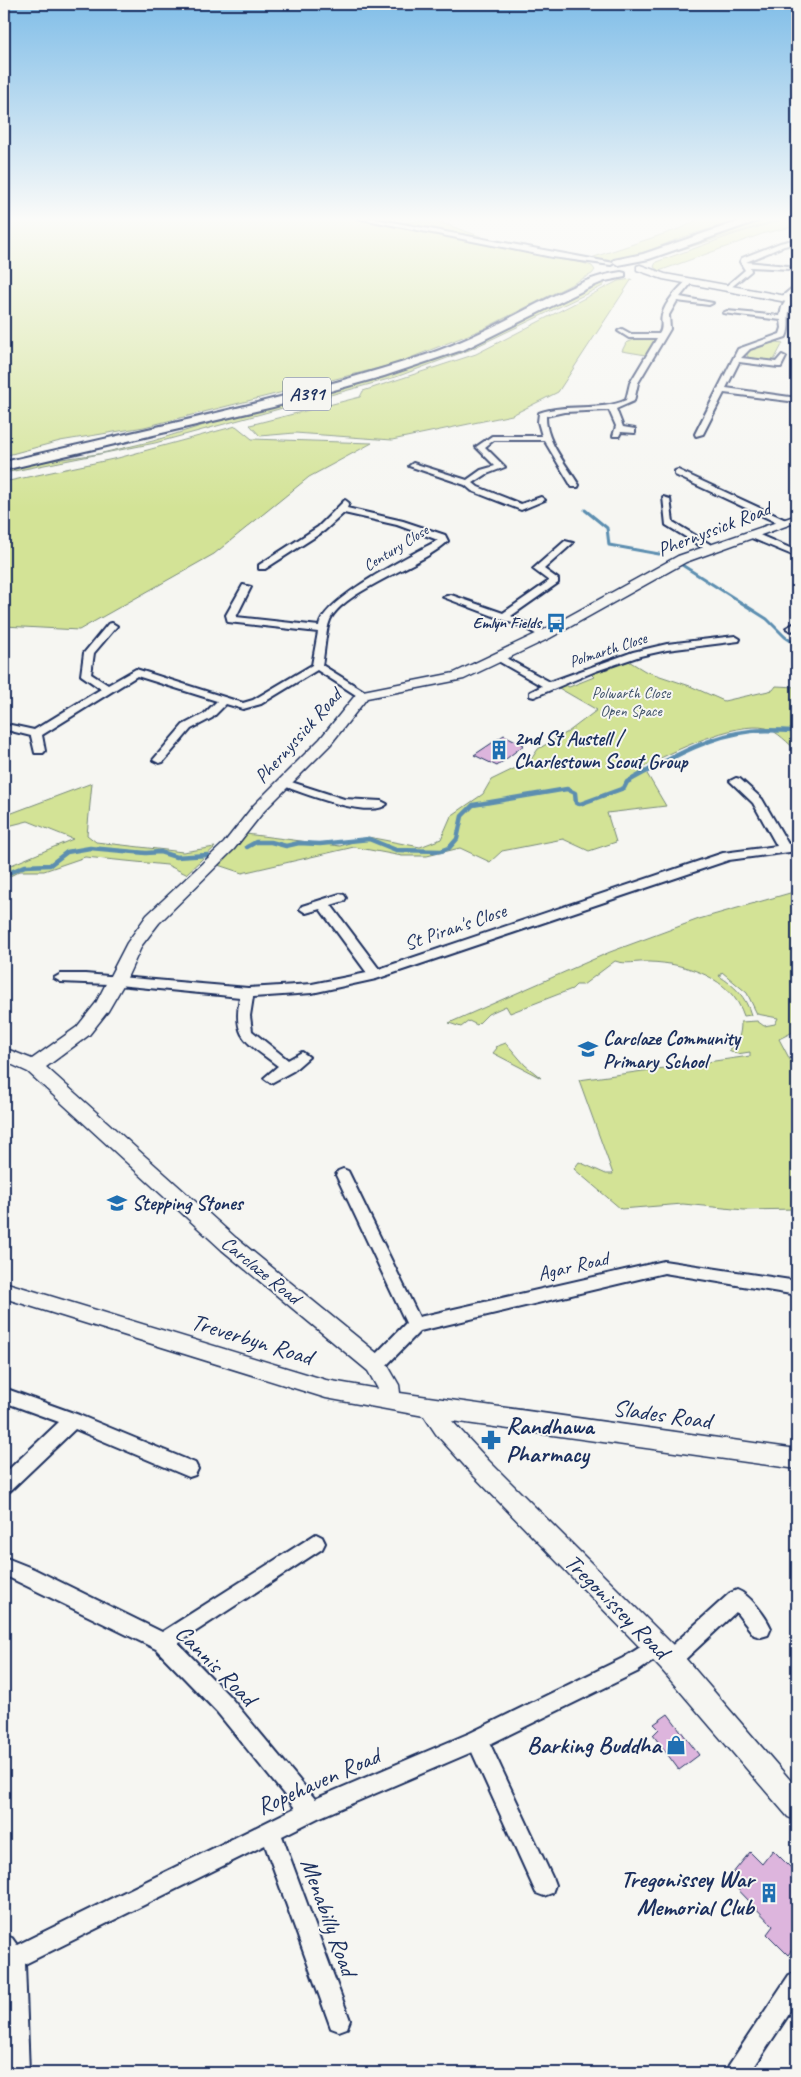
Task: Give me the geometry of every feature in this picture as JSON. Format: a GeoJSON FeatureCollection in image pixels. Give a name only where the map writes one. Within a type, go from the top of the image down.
{"type":"FeatureCollection","features":[{"type":"Feature","properties":{"kind":"highway","name":"A391"},"geometry":{"type":"LineString","coordinates":[[4,466],[295,397],[382,373],[434,356],[488,334],[523,315]]}},
{"type":"Feature","properties":{"kind":"street"},"geometry":{"type":"LineString","coordinates":[[575,485],[546,438],[540,420],[542,415],[549,411],[611,406],[630,401],[634,383],[666,329],[665,315]]}},
{"type":"Feature","properties":{"kind":"street"},"geometry":{"type":"LineString","coordinates":[[761,315],[783,318]]}},
{"type":"Feature","properties":{"kind":"street"},"geometry":{"type":"LineString","coordinates":[[699,434],[736,359],[747,347],[782,334],[786,328],[784,315]]}},
{"type":"Feature","properties":{"kind":"street"},"geometry":{"type":"LineString","coordinates":[[622,332],[626,338],[662,336]]}},
{"type":"Feature","properties":{"kind":"street"},"geometry":{"type":"LineString","coordinates":[[736,359],[778,365],[782,357]]}},
{"type":"Feature","properties":{"kind":"street"},"geometry":{"type":"LineString","coordinates":[[720,390],[797,400]]}},
{"type":"Feature","properties":{"kind":"street"},"geometry":{"type":"LineString","coordinates":[[611,406],[618,418],[618,432],[632,430]]}},
{"type":"Feature","properties":{"kind":"street"},"geometry":{"type":"LineString","coordinates":[[468,483],[484,472],[501,467],[480,447],[492,438],[546,438]]}},
{"type":"Feature","properties":{"kind":"street"},"geometry":{"type":"LineString","coordinates":[[413,466],[468,483],[475,489],[521,507],[542,500]]}},
{"type":"Feature","properties":{"kind":"street"},"geometry":{"type":"LineString","coordinates":[[678,473],[791,521]]}},
{"type":"Feature","properties":{"kind":"street"},"geometry":{"type":"LineString","coordinates":[[666,499],[669,523],[710,548]]}},
{"type":"Feature","properties":{"kind":"street","name":"Century Close"},"geometry":{"type":"LineString","coordinates":[[262,567],[312,536],[344,506],[400,522],[442,538],[443,541],[349,596],[332,610],[323,629],[317,666]]}},
{"type":"Feature","properties":{"kind":"street","name":"Phernyssick Road"},"geometry":{"type":"LineString","coordinates":[[34,1067],[83,1031],[102,1007],[118,980],[135,943],[153,919],[228,846],[259,808],[325,742],[362,695],[426,684],[459,676],[545,635],[682,558],[791,521]]}},
{"type":"Feature","properties":{"kind":"street"},"geometry":{"type":"LineString","coordinates":[[752,535],[797,554]]}},
{"type":"Feature","properties":{"kind":"street"},"geometry":{"type":"LineString","coordinates":[[504,617],[555,581],[538,569],[568,543]]}},
{"type":"Feature","properties":{"kind":"street"},"geometry":{"type":"LineString","coordinates":[[246,587],[230,615],[232,620],[323,629]]}},
{"type":"Feature","properties":{"kind":"street"},"geometry":{"type":"LineString","coordinates":[[448,597],[504,617],[545,635]]}},
{"type":"Feature","properties":{"kind":"street"},"geometry":{"type":"LineString","coordinates":[[107,689],[86,674],[89,652],[112,626]]}},
{"type":"Feature","properties":{"kind":"street","name":"Polmarth Close"},"geometry":{"type":"LineString","coordinates":[[498,658],[550,686],[591,669],[640,654],[666,648],[735,639]]}},
{"type":"Feature","properties":{"kind":"street"},"geometry":{"type":"LineString","coordinates":[[11,728],[36,734],[136,672],[243,706],[257,702],[317,666],[362,695]]}},
{"type":"Feature","properties":{"kind":"street"},"geometry":{"type":"LineString","coordinates":[[534,694],[550,686]]}},
{"type":"Feature","properties":{"kind":"street"},"geometry":{"type":"LineString","coordinates":[[159,760],[186,727],[208,716],[223,701]]}},
{"type":"Feature","properties":{"kind":"street"},"geometry":{"type":"LineString","coordinates":[[36,734],[39,751]]}},
{"type":"Feature","properties":{"kind":"street"},"geometry":{"type":"LineString","coordinates":[[732,780],[758,801],[791,848]]}},
{"type":"Feature","properties":{"kind":"street"},"geometry":{"type":"LineString","coordinates":[[285,783],[335,801],[363,806],[382,804]]}},
{"type":"Feature","properties":{"kind":"street","name":"St Piran's Close"},"geometry":{"type":"LineString","coordinates":[[61,978],[118,980],[247,993],[291,992],[338,985],[376,975],[703,864],[734,855],[791,848]]}},
{"type":"Feature","properties":{"kind":"street"},"geometry":{"type":"LineString","coordinates":[[306,909],[340,898]]}},
{"type":"Feature","properties":{"kind":"street"},"geometry":{"type":"LineString","coordinates":[[323,904],[376,975]]}},
{"type":"Feature","properties":{"kind":"street"},"geometry":{"type":"LineString","coordinates":[[247,993],[243,1016],[246,1033],[288,1067]]}},
{"type":"Feature","properties":{"kind":"street","name":"Carclaze Road"},"geometry":{"type":"LineString","coordinates":[[4,1054],[34,1067],[230,1244],[376,1365],[388,1385],[390,1400]]}},
{"type":"Feature","properties":{"kind":"street"},"geometry":{"type":"LineString","coordinates":[[271,1078],[302,1057]]}},
{"type":"Feature","properties":{"kind":"street"},"geometry":{"type":"LineString","coordinates":[[343,1175],[415,1325],[376,1365]]}},
{"type":"Feature","properties":{"kind":"street","name":"Agar Road"},"geometry":{"type":"LineString","coordinates":[[415,1325],[664,1267],[797,1288]]}},
{"type":"Feature","properties":{"kind":"street","name":"Treverbyn Road"},"geometry":{"type":"LineString","coordinates":[[4,1290],[326,1389],[489,1417]]}},
{"type":"Feature","properties":{"kind":"street"},"geometry":{"type":"LineString","coordinates":[[4,1395],[73,1420],[189,1469]]}},
{"type":"Feature","properties":{"kind":"street","name":"Tregonissey Road"},"geometry":{"type":"LineString","coordinates":[[431,1408],[444,1427],[481,1468],[664,1653],[797,1808]]}},
{"type":"Feature","properties":{"kind":"street","name":"Slades Road"},"geometry":{"type":"LineString","coordinates":[[489,1417],[797,1459]]}},
{"type":"Feature","properties":{"kind":"street"},"geometry":{"type":"LineString","coordinates":[[4,1485],[73,1420]]}},
{"type":"Feature","properties":{"kind":"street"},"geometry":{"type":"LineString","coordinates":[[163,1642],[316,1543]]}},
{"type":"Feature","properties":{"kind":"street","name":"Cannis Road"},"geometry":{"type":"LineString","coordinates":[[4,1566],[27,1575],[163,1642],[224,1705],[311,1811]]}},
{"type":"Feature","properties":{"kind":"street","name":"Ropehaven Road"},"geometry":{"type":"LineString","coordinates":[[9,1952],[311,1811],[478,1740],[630,1665],[664,1653],[737,1599],[762,1628]]}},
{"type":"Feature","properties":{"kind":"street"},"geometry":{"type":"LineString","coordinates":[[478,1740],[544,1885]]}},
{"type":"Feature","properties":{"kind":"street","name":"Menabilly Road"},"geometry":{"type":"LineString","coordinates":[[270,1831],[339,2020]]}},
{"type":"Feature","properties":{"kind":"street"},"geometry":{"type":"LineString","coordinates":[[9,1952],[18,2073]]}},
{"type":"Feature","properties":{"kind":"street"},"geometry":{"type":"LineString","coordinates":[[737,2073],[797,1983]]}},
{"type":"Feature","properties":{"kind":"green space"},"geometry":{"type":"Polygon","coordinates":[[[4,315],[511,315],[483,329],[395,364],[144,427],[60,441],[4,456],[4,315]]]}},
{"type":"Feature","properties":{"kind":"green space"},"geometry":{"type":"Polygon","coordinates":[[[536,315],[542,315],[469,350],[396,377],[155,443],[4,473],[4,470],[33,463],[98,454],[153,441],[239,414],[380,379],[468,348],[536,315]]]}},
{"type":"Feature","properties":{"kind":"green space"},"geometry":{"type":"Polygon","coordinates":[[[552,315],[608,315],[558,392],[512,415],[392,440],[295,433],[260,436],[250,425],[360,397],[363,391],[476,354],[552,315]]]}},
{"type":"Feature","properties":{"kind":"green space"},"geometry":{"type":"Polygon","coordinates":[[[641,337],[655,339],[646,355],[622,351],[626,343],[641,337]]]}},
{"type":"Feature","properties":{"kind":"green space"},"geometry":{"type":"Polygon","coordinates":[[[777,342],[783,343],[774,360],[752,359],[747,356],[748,352],[755,347],[777,342]]]}},
{"type":"Feature","properties":{"kind":"green space"},"geometry":{"type":"Polygon","coordinates":[[[236,426],[252,439],[372,443],[309,477],[214,554],[79,630],[4,626],[4,577],[7,574],[4,572],[4,482],[118,458],[236,426]]]}},
{"type":"Feature","properties":{"kind":"green space","name":"Polwarth Close Open Space"},"geometry":{"type":"Polygon","coordinates":[[[627,660],[645,671],[690,686],[724,701],[773,690],[776,686],[797,687],[797,751],[774,732],[766,728],[753,727],[721,733],[670,754],[643,767],[666,806],[607,813],[616,842],[589,851],[563,839],[502,851],[490,862],[460,848],[427,856],[402,856],[354,847],[242,873],[215,864],[246,834],[340,846],[368,837],[420,847],[441,839],[451,816],[483,794],[491,780],[530,761],[538,749],[568,732],[597,710],[557,687],[564,684],[569,687],[594,677],[589,672],[627,660]]]}},
{"type":"Feature","properties":{"kind":"green space"},"geometry":{"type":"Polygon","coordinates":[[[92,783],[87,835],[96,842],[183,852],[215,847],[186,874],[167,865],[85,857],[44,871],[20,871],[4,879],[4,868],[73,839],[28,821],[4,827],[4,816],[92,783]]]}},
{"type":"Feature","properties":{"kind":"green space"},"geometry":{"type":"Polygon","coordinates":[[[797,891],[797,1030],[779,1039],[797,1073],[797,1209],[744,1210],[683,1204],[621,1209],[574,1169],[579,1162],[606,1174],[613,1174],[579,1080],[750,1056],[750,1052],[737,1054],[729,1050],[739,1038],[741,1022],[757,1021],[764,1026],[775,1024],[778,1018],[757,1014],[747,993],[722,972],[719,976],[739,992],[751,1015],[744,1016],[738,1003],[729,992],[718,982],[706,975],[663,963],[623,963],[615,961],[583,985],[576,985],[572,989],[510,1013],[506,1006],[488,1014],[477,1025],[469,1021],[461,1027],[449,1023],[610,952],[699,919],[797,891]]]}},
{"type":"Feature","properties":{"kind":"green space"},"geometry":{"type":"Polygon","coordinates":[[[506,1043],[525,1065],[541,1078],[493,1053],[497,1048],[495,1047],[506,1043]]]}},
{"type":"Feature","properties":{"kind":"building","name":"2nd St Austell / Charlestown Scout Group"},"geometry":{"type":"Polygon","coordinates":[[[504,735],[524,745],[497,766],[474,755],[504,735]]]}},
{"type":"Feature","properties":{"kind":"building","name":"Barking Buddha"},"geometry":{"type":"Polygon","coordinates":[[[668,1714],[699,1755],[679,1770],[653,1735],[659,1729],[654,1724],[668,1714]]]}},
{"type":"Feature","properties":{"kind":"building","name":"Tregonissey War Memorial Club"},"geometry":{"type":"Polygon","coordinates":[[[773,1850],[797,1874],[797,1943],[788,1955],[767,1934],[773,1926],[728,1879],[750,1852],[762,1864],[773,1850]]]}},
{"type":"Feature","properties":{"kind":"waterway"},"geometry":{"type":"LineString","coordinates":[[585,510],[607,528],[609,545],[659,554]]}},
{"type":"Feature","properties":{"kind":"waterway"},"geometry":{"type":"LineString","coordinates":[[682,565],[767,619],[785,637],[797,645]]}},
{"type":"Feature","properties":{"kind":"waterway"},"geometry":{"type":"LineString","coordinates":[[247,847],[256,842],[271,842],[286,846],[299,843],[320,844],[369,839],[396,850],[441,851],[449,848],[457,839],[462,816],[473,805],[567,789],[575,793],[576,803],[580,804],[624,788],[627,782],[656,766],[687,750],[718,738],[757,730],[797,731]]}},
{"type":"Feature","properties":{"kind":"waterway"},"geometry":{"type":"LineString","coordinates":[[4,875],[25,866],[50,865],[67,852],[90,848],[146,853],[160,852],[176,857],[208,855]]}},
{"type":"Feature","properties":{"kind":"place","name":"Emlyn Fields"},"geometry":{"type":"Point","coordinates":[556,623]}},
{"type":"Feature","properties":{"kind":"place","name":"2nd St Austell / Charlestown Scout Group"},"geometry":{"type":"Point","coordinates":[499,750]}},
{"type":"Feature","properties":{"kind":"place","name":"Carclaze Community Primary School"},"geometry":{"type":"Point","coordinates":[588,1049]}},
{"type":"Feature","properties":{"kind":"place","name":"Stepping Stones"},"geometry":{"type":"Point","coordinates":[117,1203]}},
{"type":"Feature","properties":{"kind":"place","name":"Randhawa Pharmacy"},"geometry":{"type":"Point","coordinates":[491,1440]}},
{"type":"Feature","properties":{"kind":"place","name":"Barking Buddha"},"geometry":{"type":"Point","coordinates":[676,1745]}},
{"type":"Feature","properties":{"kind":"place","name":"Tregonissey War Memorial Club"},"geometry":{"type":"Point","coordinates":[769,1893]}}]}
